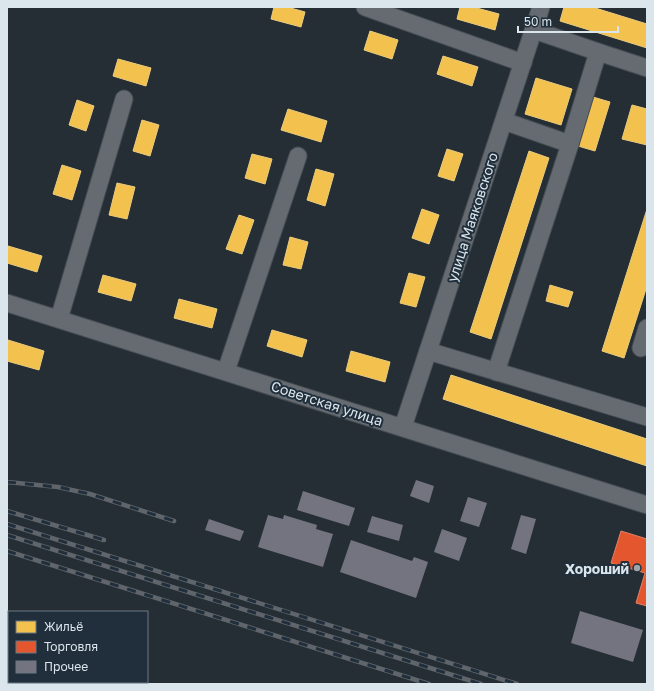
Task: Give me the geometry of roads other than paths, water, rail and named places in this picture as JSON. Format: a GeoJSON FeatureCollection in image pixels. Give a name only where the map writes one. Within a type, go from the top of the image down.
{"type":"FeatureCollection","features":[{"type":"Feature","properties":{"kind":"street"},"geometry":{"type":"LineString","coordinates":[[365,7],[523,62]]}},
{"type":"Feature","properties":{"kind":"street","name":"улица Маяковского"},"geometry":{"type":"LineString","coordinates":[[403,427],[541,7]]}},
{"type":"Feature","properties":{"kind":"street"},"geometry":{"type":"LineString","coordinates":[[534,30],[647,68]]}},
{"type":"Feature","properties":{"kind":"street"},"geometry":{"type":"LineString","coordinates":[[496,372],[570,144],[598,52]]}},
{"type":"Feature","properties":{"kind":"street"},"geometry":{"type":"LineString","coordinates":[[59,319],[124,100]]}},
{"type":"Feature","properties":{"kind":"street"},"geometry":{"type":"LineString","coordinates":[[504,121],[570,144]]}},
{"type":"Feature","properties":{"kind":"street"},"geometry":{"type":"LineString","coordinates":[[226,371],[298,156]]}},
{"type":"Feature","properties":{"kind":"street","name":"Советская улица"},"geometry":{"type":"LineString","coordinates":[[7,303],[647,505]]}},
{"type":"Feature","properties":{"kind":"street"},"geometry":{"type":"LineString","coordinates":[[641,348],[647,328]]}},
{"type":"Feature","properties":{"kind":"street"},"geometry":{"type":"LineString","coordinates":[[428,351],[647,417]]}},
{"type":"Feature","properties":{"kind":"railway"},"geometry":{"type":"LineString","coordinates":[[7,482],[58,487],[90,494],[174,521]]}},
{"type":"Feature","properties":{"kind":"railway"},"geometry":{"type":"LineString","coordinates":[[7,511],[104,540]]}},
{"type":"Feature","properties":{"kind":"railway"},"geometry":{"type":"LineString","coordinates":[[7,524],[517,684]]}},
{"type":"Feature","properties":{"kind":"railway"},"geometry":{"type":"LineString","coordinates":[[7,535],[481,684]]}},
{"type":"Feature","properties":{"kind":"railway"},"geometry":{"type":"LineString","coordinates":[[7,551],[429,684]]}},
{"type":"Feature","properties":{"kind":"place","name":"Хороший"},"geometry":{"type":"Point","coordinates":[637,568]}}]}
